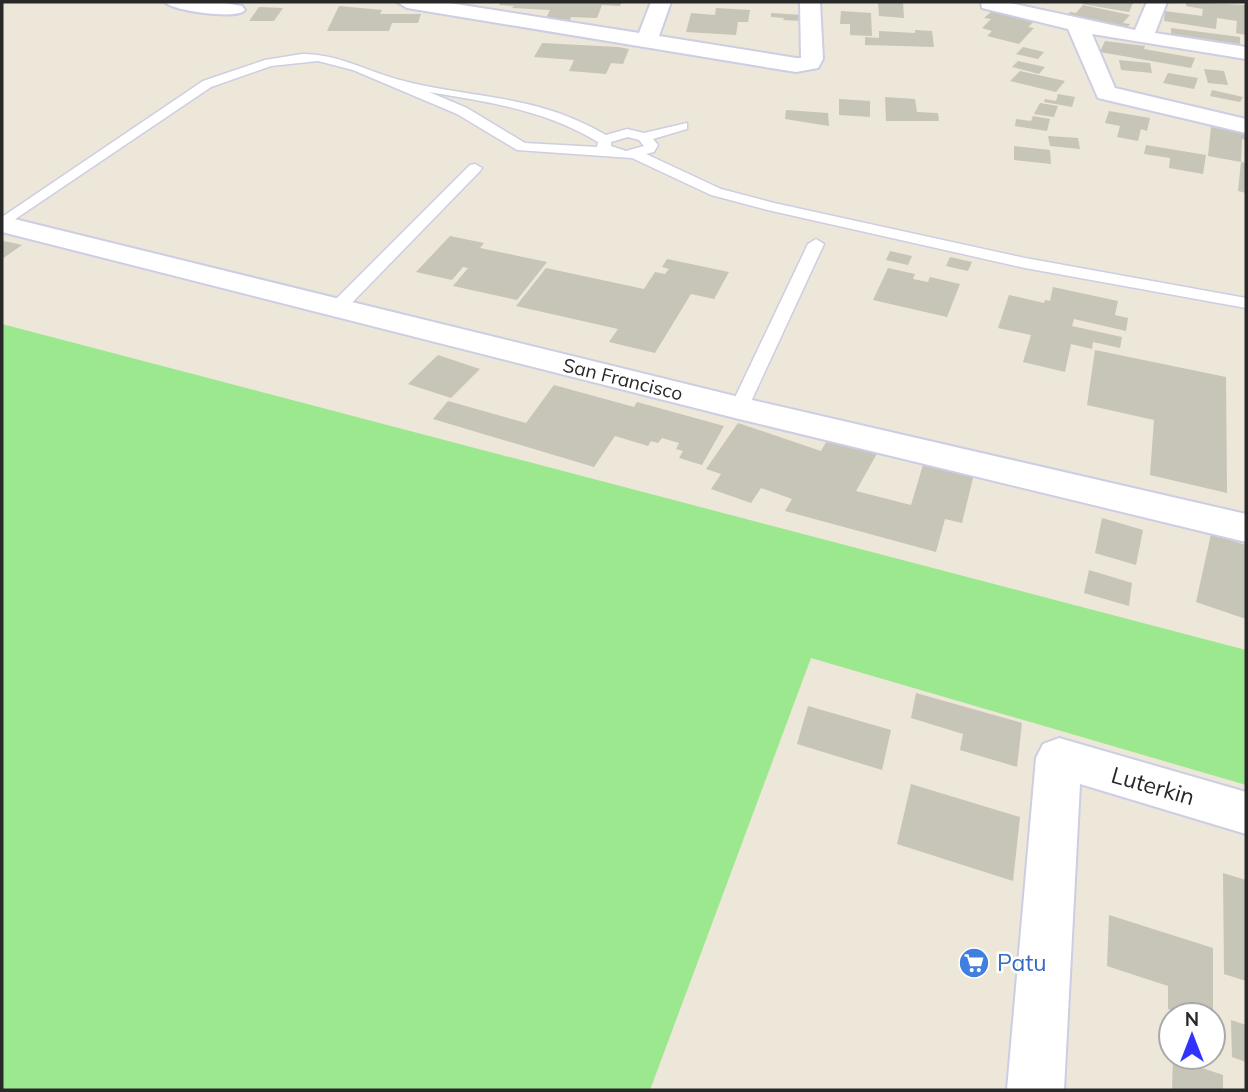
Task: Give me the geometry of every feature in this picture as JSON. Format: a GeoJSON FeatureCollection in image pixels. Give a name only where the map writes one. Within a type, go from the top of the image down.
{"type":"FeatureCollection","features":[{"type":"Feature","properties":{"kind":"street"},"geometry":{"type":"LineString","coordinates":[[175,2],[235,10]]}},
{"type":"Feature","properties":{"kind":"street"},"geometry":{"type":"LineString","coordinates":[[407,2],[807,64],[812,59],[810,2]]}},
{"type":"Feature","properties":{"kind":"street"},"geometry":{"type":"LineString","coordinates":[[647,41],[662,2]]}},
{"type":"Feature","properties":{"kind":"street"},"geometry":{"type":"LineString","coordinates":[[1142,38],[1157,2]]}},
{"type":"Feature","properties":{"kind":"street"},"geometry":{"type":"LineString","coordinates":[[989,4],[1142,38],[1246,53]]}},
{"type":"Feature","properties":{"kind":"street"},"geometry":{"type":"LineString","coordinates":[[1077,25],[1106,93],[1246,126]]}},
{"type":"Feature","properties":{"kind":"street","name":"San Francisco"},"geometry":{"type":"LineString","coordinates":[[2,224],[738,408],[1246,528]]}},
{"type":"Feature","properties":{"kind":"street","name":"Luterkin"},"geometry":{"type":"LineString","coordinates":[[1035,1090],[1059,758],[1246,813]]}},
{"type":"Feature","properties":{"kind":"lane"},"geometry":{"type":"LineString","coordinates":[[2,224],[207,84],[239,71],[282,61],[319,58],[334,60],[462,111],[522,147],[607,146],[636,155],[716,192],[772,207],[1025,263],[1246,303]]}},
{"type":"Feature","properties":{"kind":"lane"},"geometry":{"type":"LineString","coordinates":[[396,83],[512,102],[544,110],[582,124],[607,146]]}},
{"type":"Feature","properties":{"kind":"lane"},"geometry":{"type":"LineString","coordinates":[[607,146],[618,134],[644,136],[682,126]]}},
{"type":"Feature","properties":{"kind":"lane"},"geometry":{"type":"LineString","coordinates":[[636,155],[649,149],[651,145],[644,136]]}},
{"type":"Feature","properties":{"kind":"lane"},"geometry":{"type":"LineString","coordinates":[[336,309],[475,168]]}},
{"type":"Feature","properties":{"kind":"lane"},"geometry":{"type":"LineString","coordinates":[[738,408],[816,244]]}},
{"type":"Feature","properties":{"kind":"green space"},"geometry":{"type":"Polygon","coordinates":[[[2,324],[1246,650],[1246,785],[811,658],[650,1090],[2,1090],[2,324]]]}},
{"type":"Feature","properties":{"kind":"building"},"geometry":{"type":"Polygon","coordinates":[[[501,2],[622,2],[620,6],[602,5],[597,18],[571,17],[570,20],[546,18],[550,10],[512,8],[514,6],[499,5],[501,2]]]}},
{"type":"Feature","properties":{"kind":"building"},"geometry":{"type":"Polygon","coordinates":[[[878,2],[903,2],[904,18],[879,16],[878,2]]]}},
{"type":"Feature","properties":{"kind":"building"},"geometry":{"type":"Polygon","coordinates":[[[1186,2],[1246,5],[1246,35],[1236,33],[1237,21],[1217,18],[1216,29],[1164,21],[1165,11],[1202,16],[1203,9],[1186,6],[1186,2]]]}},
{"type":"Feature","properties":{"kind":"building"},"geometry":{"type":"Polygon","coordinates":[[[1133,3],[1129,12],[1082,4],[1133,3]]]}},
{"type":"Feature","properties":{"kind":"building"},"geometry":{"type":"Polygon","coordinates":[[[1083,5],[1130,15],[1123,23],[1130,24],[1124,31],[1064,18],[1070,12],[1076,13],[1083,5]]]}},
{"type":"Feature","properties":{"kind":"building"},"geometry":{"type":"Polygon","coordinates":[[[339,6],[382,10],[380,14],[421,14],[418,23],[392,23],[389,31],[327,31],[339,6]]]}},
{"type":"Feature","properties":{"kind":"building"},"geometry":{"type":"Polygon","coordinates":[[[259,7],[283,8],[274,21],[249,21],[259,7]]]}},
{"type":"Feature","properties":{"kind":"building"},"geometry":{"type":"Polygon","coordinates":[[[716,8],[750,10],[748,22],[738,22],[736,35],[686,32],[691,13],[715,15],[716,8]]]}},
{"type":"Feature","properties":{"kind":"building"},"geometry":{"type":"Polygon","coordinates":[[[995,8],[1039,17],[1028,27],[1034,28],[1019,44],[987,36],[992,31],[982,28],[991,19],[984,18],[995,8]]]}},
{"type":"Feature","properties":{"kind":"building"},"geometry":{"type":"Polygon","coordinates":[[[841,11],[871,13],[872,36],[850,35],[850,24],[840,24],[841,11]]]}},
{"type":"Feature","properties":{"kind":"building"},"geometry":{"type":"Polygon","coordinates":[[[771,13],[802,15],[802,21],[771,17],[771,13]]]}},
{"type":"Feature","properties":{"kind":"building"},"geometry":{"type":"Polygon","coordinates":[[[1171,28],[1240,37],[1240,44],[1171,34],[1171,28]]]}},
{"type":"Feature","properties":{"kind":"building"},"geometry":{"type":"Polygon","coordinates":[[[915,30],[932,31],[934,47],[865,45],[865,37],[879,38],[879,31],[915,33],[915,30]]]}},
{"type":"Feature","properties":{"kind":"building"},"geometry":{"type":"Polygon","coordinates":[[[1105,41],[1145,46],[1144,49],[1195,58],[1191,68],[1100,52],[1105,41]]]}},
{"type":"Feature","properties":{"kind":"building"},"geometry":{"type":"Polygon","coordinates":[[[542,43],[629,49],[623,64],[611,63],[606,74],[569,71],[574,60],[534,57],[542,43]]]}},
{"type":"Feature","properties":{"kind":"building"},"geometry":{"type":"Polygon","coordinates":[[[1023,47],[1044,52],[1038,59],[1016,54],[1023,47]]]}},
{"type":"Feature","properties":{"kind":"building"},"geometry":{"type":"Polygon","coordinates":[[[1119,60],[1150,63],[1152,73],[1121,70],[1119,60]]]}},
{"type":"Feature","properties":{"kind":"building"},"geometry":{"type":"Polygon","coordinates":[[[1018,61],[1045,67],[1039,74],[1012,67],[1018,61]]]}},
{"type":"Feature","properties":{"kind":"building"},"geometry":{"type":"Polygon","coordinates":[[[1204,69],[1224,71],[1228,85],[1208,83],[1204,69]]]}},
{"type":"Feature","properties":{"kind":"building"},"geometry":{"type":"Polygon","coordinates":[[[1020,71],[1065,81],[1056,92],[1010,81],[1020,71]]]}},
{"type":"Feature","properties":{"kind":"building"},"geometry":{"type":"Polygon","coordinates":[[[1168,73],[1198,78],[1194,89],[1163,83],[1168,73]]]}},
{"type":"Feature","properties":{"kind":"building"},"geometry":{"type":"Polygon","coordinates":[[[1212,90],[1243,97],[1240,102],[1210,96],[1212,90]]]}},
{"type":"Feature","properties":{"kind":"building"},"geometry":{"type":"Polygon","coordinates":[[[1058,94],[1075,97],[1072,107],[1044,102],[1045,99],[1056,101],[1058,94]]]}},
{"type":"Feature","properties":{"kind":"building"},"geometry":{"type":"Polygon","coordinates":[[[885,97],[915,99],[917,112],[938,113],[939,121],[886,121],[885,97]]]}},
{"type":"Feature","properties":{"kind":"building"},"geometry":{"type":"Polygon","coordinates":[[[839,99],[870,101],[870,117],[839,115],[839,99]]]}},
{"type":"Feature","properties":{"kind":"building"},"geometry":{"type":"Polygon","coordinates":[[[1040,103],[1058,106],[1054,117],[1034,114],[1040,103]]]}},
{"type":"Feature","properties":{"kind":"building"},"geometry":{"type":"Polygon","coordinates":[[[786,110],[828,113],[829,126],[785,119],[786,110]]]}},
{"type":"Feature","properties":{"kind":"building"},"geometry":{"type":"Polygon","coordinates":[[[1109,111],[1150,118],[1147,131],[1141,129],[1138,141],[1117,137],[1120,126],[1105,123],[1109,111]]]}},
{"type":"Feature","properties":{"kind":"building"},"geometry":{"type":"Polygon","coordinates":[[[1033,116],[1050,119],[1047,131],[1015,126],[1016,119],[1031,121],[1033,116]]]}},
{"type":"Feature","properties":{"kind":"building"},"geometry":{"type":"Polygon","coordinates":[[[1211,127],[1246,133],[1246,140],[1242,139],[1241,162],[1208,156],[1211,127]]]}},
{"type":"Feature","properties":{"kind":"building"},"geometry":{"type":"Polygon","coordinates":[[[1048,136],[1078,138],[1080,149],[1050,146],[1048,136]]]}},
{"type":"Feature","properties":{"kind":"building"},"geometry":{"type":"Polygon","coordinates":[[[1146,145],[1206,155],[1203,174],[1169,168],[1170,158],[1144,154],[1146,145]]]}},
{"type":"Feature","properties":{"kind":"building"},"geometry":{"type":"Polygon","coordinates":[[[1014,146],[1050,150],[1051,164],[1014,160],[1014,146]]]}},
{"type":"Feature","properties":{"kind":"building"},"geometry":{"type":"Polygon","coordinates":[[[1241,162],[1246,163],[1246,193],[1238,191],[1241,162]]]}},
{"type":"Feature","properties":{"kind":"building"},"geometry":{"type":"Polygon","coordinates":[[[450,236],[484,243],[480,248],[547,262],[517,300],[453,286],[468,268],[463,267],[452,280],[416,272],[450,236]]]}},
{"type":"Feature","properties":{"kind":"building"},"geometry":{"type":"Polygon","coordinates":[[[2,241],[9,242],[22,245],[2,259],[2,241]]]}},
{"type":"Feature","properties":{"kind":"building"},"geometry":{"type":"Polygon","coordinates":[[[890,251],[912,256],[908,265],[886,260],[890,251]]]}},
{"type":"Feature","properties":{"kind":"building"},"geometry":{"type":"Polygon","coordinates":[[[950,257],[972,262],[968,271],[946,266],[950,257]]]}},
{"type":"Feature","properties":{"kind":"building"},"geometry":{"type":"Polygon","coordinates":[[[667,259],[729,272],[714,299],[691,294],[655,353],[609,342],[618,329],[516,306],[546,268],[644,289],[655,272],[665,274],[669,269],[662,267],[667,259]]]}},
{"type":"Feature","properties":{"kind":"building"},"geometry":{"type":"Polygon","coordinates":[[[888,268],[915,274],[913,279],[928,282],[930,277],[960,284],[947,317],[873,300],[888,268]]]}},
{"type":"Feature","properties":{"kind":"building"},"geometry":{"type":"Polygon","coordinates":[[[1053,287],[1118,301],[1115,315],[1128,318],[1126,331],[1074,319],[1072,326],[1122,337],[1120,348],[1093,342],[1092,349],[1071,344],[1065,372],[1023,362],[1031,335],[998,328],[1009,295],[1044,303],[1045,300],[1050,301],[1053,287]]]}},
{"type":"Feature","properties":{"kind":"building"},"geometry":{"type":"Polygon","coordinates":[[[1095,350],[1226,377],[1227,493],[1150,475],[1154,420],[1087,405],[1095,350]]]}},
{"type":"Feature","properties":{"kind":"building"},"geometry":{"type":"Polygon","coordinates":[[[438,355],[480,369],[451,398],[408,384],[438,355]]]}},
{"type":"Feature","properties":{"kind":"building"},"geometry":{"type":"Polygon","coordinates":[[[554,385],[634,407],[637,402],[724,426],[702,465],[679,458],[683,451],[676,449],[679,443],[662,438],[658,443],[651,441],[648,446],[615,436],[594,467],[433,419],[448,401],[526,423],[554,385]]]}},
{"type":"Feature","properties":{"kind":"building"},"geometry":{"type":"Polygon","coordinates":[[[738,423],[821,451],[830,435],[879,450],[856,491],[911,505],[925,458],[975,470],[962,523],[945,519],[936,552],[785,511],[792,499],[761,488],[751,503],[711,489],[721,474],[706,469],[738,423]]]}},
{"type":"Feature","properties":{"kind":"building"},"geometry":{"type":"Polygon","coordinates":[[[1102,518],[1143,530],[1136,565],[1095,553],[1102,518]]]}},
{"type":"Feature","properties":{"kind":"building"},"geometry":{"type":"Polygon","coordinates":[[[1211,534],[1246,545],[1246,619],[1196,602],[1211,534]]]}},
{"type":"Feature","properties":{"kind":"building"},"geometry":{"type":"Polygon","coordinates":[[[1089,570],[1132,583],[1129,606],[1084,593],[1089,570]]]}},
{"type":"Feature","properties":{"kind":"building"},"geometry":{"type":"Polygon","coordinates":[[[916,693],[1022,723],[1017,767],[960,750],[963,734],[911,718],[916,693]]]}},
{"type":"Feature","properties":{"kind":"building"},"geometry":{"type":"Polygon","coordinates":[[[808,706],[891,730],[882,770],[797,744],[808,706]]]}},
{"type":"Feature","properties":{"kind":"building"},"geometry":{"type":"Polygon","coordinates":[[[911,784],[1020,817],[1013,881],[897,844],[911,784]]]}},
{"type":"Feature","properties":{"kind":"building"},"geometry":{"type":"Polygon","coordinates":[[[1223,873],[1246,880],[1246,981],[1224,974],[1223,873]]]}},
{"type":"Feature","properties":{"kind":"building"},"geometry":{"type":"Polygon","coordinates":[[[1109,915],[1213,948],[1213,1001],[1168,1001],[1168,986],[1107,966],[1109,915]]]}},
{"type":"Feature","properties":{"kind":"building"},"geometry":{"type":"Polygon","coordinates":[[[1231,1020],[1246,1025],[1246,1062],[1232,1057],[1231,1020]]]}},
{"type":"Feature","properties":{"kind":"building"},"geometry":{"type":"Polygon","coordinates":[[[1173,1071],[1211,1071],[1223,1075],[1223,1090],[1172,1090],[1173,1071]]]}},
{"type":"Feature","properties":{"kind":"place","name":"Patu"},"geometry":{"type":"Point","coordinates":[974,963]}}]}
